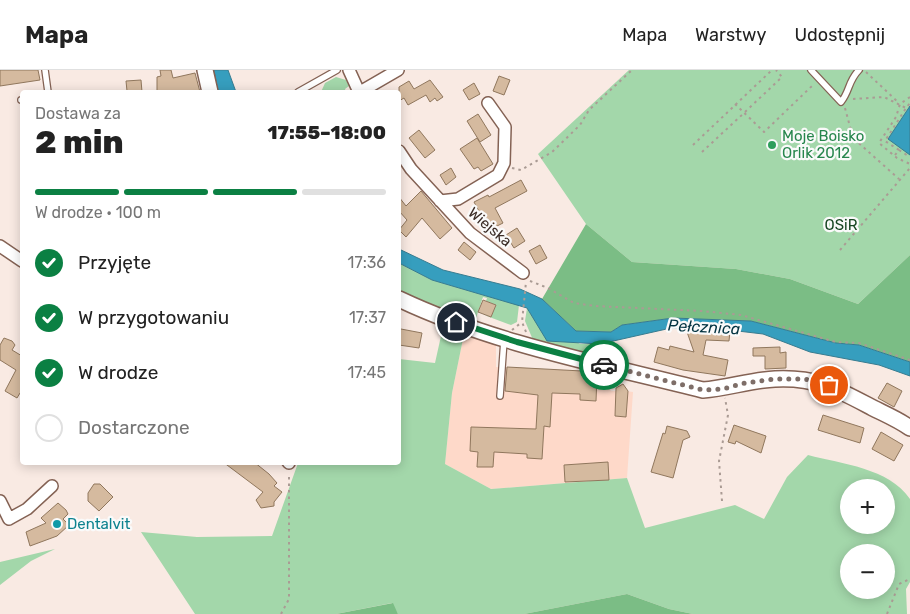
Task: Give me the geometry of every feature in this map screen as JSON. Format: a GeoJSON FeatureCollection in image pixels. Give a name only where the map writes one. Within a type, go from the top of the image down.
{"type":"FeatureCollection","features":[{"type":"Feature","properties":{"kind":"street"},"geometry":{"type":"LineString","coordinates":[[205,70],[210,90]]}},
{"type":"Feature","properties":{"kind":"street"},"geometry":{"type":"LineString","coordinates":[[349,70],[359,90]]}},
{"type":"Feature","properties":{"kind":"street"},"geometry":{"type":"LineString","coordinates":[[363,90],[398,70]]}},
{"type":"Feature","properties":{"kind":"street"},"geometry":{"type":"LineString","coordinates":[[488,103],[505,127],[502,166]]}},
{"type":"Feature","properties":{"kind":"street","name":"Wiejska"},"geometry":{"type":"LineString","coordinates":[[401,154],[470,233],[525,279]]}},
{"type":"Feature","properties":{"kind":"street","name":"Wiejska"},"geometry":{"type":"LineString","coordinates":[[440,201],[458,199],[498,175],[502,166]]}},
{"type":"Feature","properties":{"kind":"street"},"geometry":{"type":"LineString","coordinates":[[0,246],[20,260]]}},
{"type":"Feature","properties":{"kind":"street"},"geometry":{"type":"LineString","coordinates":[[401,300],[429,313],[504,338],[703,390],[723,389],[745,383],[775,379],[805,379],[829,385],[910,428]]}},
{"type":"Feature","properties":{"kind":"street"},"geometry":{"type":"LineString","coordinates":[[0,501],[9,519],[27,509],[52,486]]}},
{"type":"Feature","properties":{"kind":"lane"},"geometry":{"type":"LineString","coordinates":[[45,70],[48,90]]}},
{"type":"Feature","properties":{"kind":"lane"},"geometry":{"type":"LineString","coordinates":[[302,90],[337,70]]}},
{"type":"Feature","properties":{"kind":"lane"},"geometry":{"type":"LineString","coordinates":[[812,70],[841,102],[846,96],[851,78],[859,70]]}},
{"type":"Feature","properties":{"kind":"lane"},"geometry":{"type":"LineString","coordinates":[[500,396],[504,338]]}},
{"type":"Feature","properties":{"kind":"path"},"geometry":{"type":"LineString","coordinates":[[502,166],[521,170],[552,152],[580,125],[589,110],[632,70]]}},
{"type":"Feature","properties":{"kind":"path"},"geometry":{"type":"LineString","coordinates":[[693,145],[772,70]]}},
{"type":"Feature","properties":{"kind":"path"},"geometry":{"type":"LineString","coordinates":[[702,152],[782,77],[776,70]]}},
{"type":"Feature","properties":{"kind":"path"},"geometry":{"type":"LineString","coordinates":[[863,70],[899,104]]}},
{"type":"Feature","properties":{"kind":"path"},"geometry":{"type":"LineString","coordinates":[[735,104],[764,132],[820,79]]}},
{"type":"Feature","properties":{"kind":"path"},"geometry":{"type":"LineString","coordinates":[[846,96],[853,99],[884,97],[906,108]]}},
{"type":"Feature","properties":{"kind":"path"},"geometry":{"type":"LineString","coordinates":[[910,97],[899,104],[896,116],[879,143],[895,156],[910,164]]}},
{"type":"Feature","properties":{"kind":"path"},"geometry":{"type":"LineString","coordinates":[[841,102],[853,138],[900,180]]}},
{"type":"Feature","properties":{"kind":"path"},"geometry":{"type":"LineString","coordinates":[[910,103],[885,141],[910,157]]}},
{"type":"Feature","properties":{"kind":"path"},"geometry":{"type":"LineString","coordinates":[[895,156],[899,150]]}},
{"type":"Feature","properties":{"kind":"path"},"geometry":{"type":"LineString","coordinates":[[840,250],[910,168]]}},
{"type":"Feature","properties":{"kind":"path"},"geometry":{"type":"LineString","coordinates":[[528,337],[522,322],[525,279],[548,288],[574,303],[596,306],[702,310],[741,315],[836,342],[859,343],[910,360]]}},
{"type":"Feature","properties":{"kind":"path"},"geometry":{"type":"LineString","coordinates":[[722,501],[719,461],[728,415],[723,389]]}},
{"type":"Feature","properties":{"kind":"path"},"geometry":{"type":"LineString","coordinates":[[281,614],[289,599],[289,465]]}},
{"type":"Feature","properties":{"kind":"path"},"geometry":{"type":"LineString","coordinates":[[887,614],[899,584],[910,579]]}},
{"type":"Feature","properties":{"kind":"shaded area"},"geometry":{"type":"Polygon","coordinates":[[[464,334],[496,343],[496,367],[582,371],[582,377],[604,379],[604,383],[611,391],[617,391],[617,386],[620,384],[625,386],[626,391],[633,392],[627,478],[491,489],[445,464],[452,393],[464,334]]]}},
{"type":"Feature","properties":{"kind":"green space","name":"OSiR"},"geometry":{"type":"Polygon","coordinates":[[[629,70],[910,70],[910,255],[858,304],[790,279],[736,269],[632,262],[586,224],[538,154],[629,70]]]}},
{"type":"Feature","properties":{"kind":"green space"},"geometry":{"type":"Polygon","coordinates":[[[336,77],[346,80],[349,86],[345,90],[322,90],[325,83],[336,77]]]}},
{"type":"Feature","properties":{"kind":"green space"},"geometry":{"type":"Polygon","coordinates":[[[586,224],[632,262],[736,269],[790,279],[858,304],[910,255],[910,362],[859,345],[836,343],[751,321],[673,318],[622,325],[611,332],[576,331],[542,299],[586,224]]]}},
{"type":"Feature","properties":{"kind":"green space"},"geometry":{"type":"Polygon","coordinates":[[[401,264],[432,280],[519,305],[517,322],[511,325],[484,315],[491,317],[496,305],[486,301],[487,298],[483,297],[476,318],[469,320],[401,294],[401,264]]]}},
{"type":"Feature","properties":{"kind":"green space"},"geometry":{"type":"Polygon","coordinates":[[[527,308],[533,318],[580,344],[600,344],[599,356],[533,340],[525,321],[527,308]]]}},
{"type":"Feature","properties":{"kind":"green space"},"geometry":{"type":"Polygon","coordinates":[[[443,327],[464,334],[452,393],[445,464],[491,489],[627,478],[645,528],[735,505],[764,519],[787,477],[808,455],[864,469],[888,479],[840,479],[840,534],[895,534],[895,484],[910,499],[910,582],[906,589],[907,614],[693,614],[669,609],[627,594],[524,614],[398,614],[392,603],[336,614],[195,614],[141,532],[197,537],[272,536],[297,465],[401,465],[401,359],[435,363],[443,327]]]}},
{"type":"Feature","properties":{"kind":"green space"},"geometry":{"type":"Polygon","coordinates":[[[55,549],[31,561],[0,585],[0,562],[55,549]]]}},
{"type":"Feature","properties":{"kind":"green space"},"geometry":{"type":"Polygon","coordinates":[[[627,594],[669,609],[693,614],[524,614],[627,594]]]}},
{"type":"Feature","properties":{"kind":"green space"},"geometry":{"type":"Polygon","coordinates":[[[393,603],[398,614],[336,614],[393,603]]]}},
{"type":"Feature","properties":{"kind":"water"},"geometry":{"type":"Polygon","coordinates":[[[214,70],[228,70],[235,90],[218,90],[214,70]]]}},
{"type":"Feature","properties":{"kind":"water"},"geometry":{"type":"Polygon","coordinates":[[[910,106],[910,155],[888,139],[910,106]]]}},
{"type":"Feature","properties":{"kind":"water","name":"Pełcznica"},"geometry":{"type":"Polygon","coordinates":[[[401,250],[443,270],[520,289],[542,299],[576,331],[611,332],[622,325],[673,318],[751,321],[836,343],[859,345],[910,362],[910,376],[879,365],[810,352],[763,334],[704,327],[671,328],[600,344],[547,341],[527,308],[432,280],[401,264],[401,250]]]}},
{"type":"Feature","properties":{"kind":"building"},"geometry":{"type":"Polygon","coordinates":[[[0,70],[38,70],[40,80],[0,86],[0,70]]]}},
{"type":"Feature","properties":{"kind":"building"},"geometry":{"type":"Polygon","coordinates":[[[160,70],[171,70],[173,78],[195,73],[199,90],[157,90],[157,77],[161,76],[160,70]]]}},
{"type":"Feature","properties":{"kind":"building"},"geometry":{"type":"Polygon","coordinates":[[[499,76],[510,80],[504,95],[493,91],[499,76]]]}},
{"type":"Feature","properties":{"kind":"building"},"geometry":{"type":"Polygon","coordinates":[[[141,80],[142,90],[127,90],[126,81],[141,80]]]}},
{"type":"Feature","properties":{"kind":"building"},"geometry":{"type":"Polygon","coordinates":[[[430,80],[443,97],[437,101],[435,98],[430,102],[426,95],[408,105],[404,98],[401,100],[401,90],[399,90],[399,87],[409,81],[414,89],[430,80]]]}},
{"type":"Feature","properties":{"kind":"building"},"geometry":{"type":"Polygon","coordinates":[[[474,83],[480,94],[469,100],[463,90],[474,83]]]}},
{"type":"Feature","properties":{"kind":"building"},"geometry":{"type":"Polygon","coordinates":[[[478,114],[491,135],[480,142],[467,121],[478,114]]]}},
{"type":"Feature","properties":{"kind":"building"},"geometry":{"type":"Polygon","coordinates":[[[419,130],[435,150],[425,158],[409,138],[419,130]]]}},
{"type":"Feature","properties":{"kind":"building"},"geometry":{"type":"Polygon","coordinates":[[[477,138],[493,164],[481,171],[478,167],[474,169],[460,149],[477,138]]]}},
{"type":"Feature","properties":{"kind":"building"},"geometry":{"type":"Polygon","coordinates":[[[451,168],[456,177],[446,185],[440,175],[451,168]]]}},
{"type":"Feature","properties":{"kind":"building"},"geometry":{"type":"Polygon","coordinates":[[[521,180],[527,191],[495,208],[503,223],[489,230],[474,202],[488,195],[489,197],[521,180]]]}},
{"type":"Feature","properties":{"kind":"building"},"geometry":{"type":"Polygon","coordinates":[[[421,191],[452,228],[440,239],[422,218],[406,237],[401,232],[401,228],[407,220],[401,213],[401,200],[406,206],[421,191]]]}},
{"type":"Feature","properties":{"kind":"building"},"geometry":{"type":"Polygon","coordinates":[[[517,228],[525,241],[514,248],[506,235],[517,228]]]}},
{"type":"Feature","properties":{"kind":"building"},"geometry":{"type":"Polygon","coordinates":[[[464,242],[476,252],[470,260],[458,250],[464,242]]]}},
{"type":"Feature","properties":{"kind":"building"},"geometry":{"type":"Polygon","coordinates":[[[540,245],[547,258],[536,264],[529,251],[540,245]]]}},
{"type":"Feature","properties":{"kind":"building"},"geometry":{"type":"Polygon","coordinates":[[[483,300],[496,305],[491,317],[478,312],[483,300]]]}},
{"type":"Feature","properties":{"kind":"building"},"geometry":{"type":"Polygon","coordinates":[[[401,329],[422,333],[419,348],[401,345],[401,329]]]}},
{"type":"Feature","properties":{"kind":"building"},"geometry":{"type":"Polygon","coordinates":[[[686,329],[730,331],[729,341],[706,340],[703,355],[728,360],[725,376],[683,370],[654,362],[658,347],[669,350],[670,346],[694,352],[686,329]]]}},
{"type":"Feature","properties":{"kind":"building"},"geometry":{"type":"Polygon","coordinates":[[[4,338],[12,341],[15,345],[12,350],[20,355],[20,393],[17,398],[5,391],[16,370],[0,360],[0,345],[4,338]]]}},
{"type":"Feature","properties":{"kind":"building"},"geometry":{"type":"Polygon","coordinates":[[[780,347],[780,353],[786,352],[786,368],[765,369],[765,356],[753,356],[753,348],[780,347]]]}},
{"type":"Feature","properties":{"kind":"building"},"geometry":{"type":"Polygon","coordinates":[[[507,367],[582,371],[582,376],[597,376],[596,401],[580,400],[580,394],[552,393],[550,427],[544,426],[542,459],[527,458],[527,454],[494,452],[493,467],[477,467],[478,452],[470,451],[471,427],[536,429],[538,395],[505,391],[507,367]]]}},
{"type":"Feature","properties":{"kind":"building"},"geometry":{"type":"Polygon","coordinates":[[[887,383],[902,391],[894,407],[878,398],[887,383]]]}},
{"type":"Feature","properties":{"kind":"building"},"geometry":{"type":"Polygon","coordinates":[[[623,384],[628,391],[626,417],[615,416],[616,388],[623,384]]]}},
{"type":"Feature","properties":{"kind":"building"},"geometry":{"type":"Polygon","coordinates":[[[823,415],[864,428],[860,443],[818,430],[823,415]]]}},
{"type":"Feature","properties":{"kind":"building"},"geometry":{"type":"Polygon","coordinates":[[[734,425],[766,436],[761,453],[736,441],[735,444],[728,442],[734,425]]]}},
{"type":"Feature","properties":{"kind":"building"},"geometry":{"type":"Polygon","coordinates":[[[667,426],[687,431],[690,437],[683,440],[673,478],[651,472],[667,426]]]}},
{"type":"Feature","properties":{"kind":"building"},"geometry":{"type":"Polygon","coordinates":[[[881,432],[903,445],[894,461],[872,449],[881,432]]]}},
{"type":"Feature","properties":{"kind":"building"},"geometry":{"type":"Polygon","coordinates":[[[608,462],[609,480],[565,482],[564,465],[608,462]]]}},
{"type":"Feature","properties":{"kind":"building"},"geometry":{"type":"Polygon","coordinates":[[[227,465],[258,465],[269,474],[277,483],[274,486],[282,492],[274,502],[274,506],[261,508],[256,500],[263,492],[227,465]]]}},
{"type":"Feature","properties":{"kind":"building"},"geometry":{"type":"Polygon","coordinates":[[[94,484],[100,484],[113,497],[99,511],[88,501],[88,493],[94,484]]]}},
{"type":"Feature","properties":{"kind":"building","name":"Dentalvit"},"geometry":{"type":"Polygon","coordinates":[[[58,503],[68,514],[63,519],[69,525],[57,536],[30,546],[26,532],[46,523],[41,518],[58,503]]]}},
{"type":"Feature","properties":{"kind":"way so far"},"geometry":{"type":"LineString","coordinates":[[604,365],[703,390],[723,389],[745,383],[775,379],[805,379],[829,385]]}},
{"type":"Feature","properties":{"kind":"place","name":"Moje Boisko Orlik 2012"},"geometry":{"type":"Point","coordinates":[772,145]}},
{"type":"Feature","properties":{"kind":"place","name":"Dentalvit"},"geometry":{"type":"Point","coordinates":[57,524]}},
{"type":"Feature","properties":{"kind":"route"},"geometry":{"type":"LineString","coordinates":[[456,322],[517,342],[604,365]]}}]}
